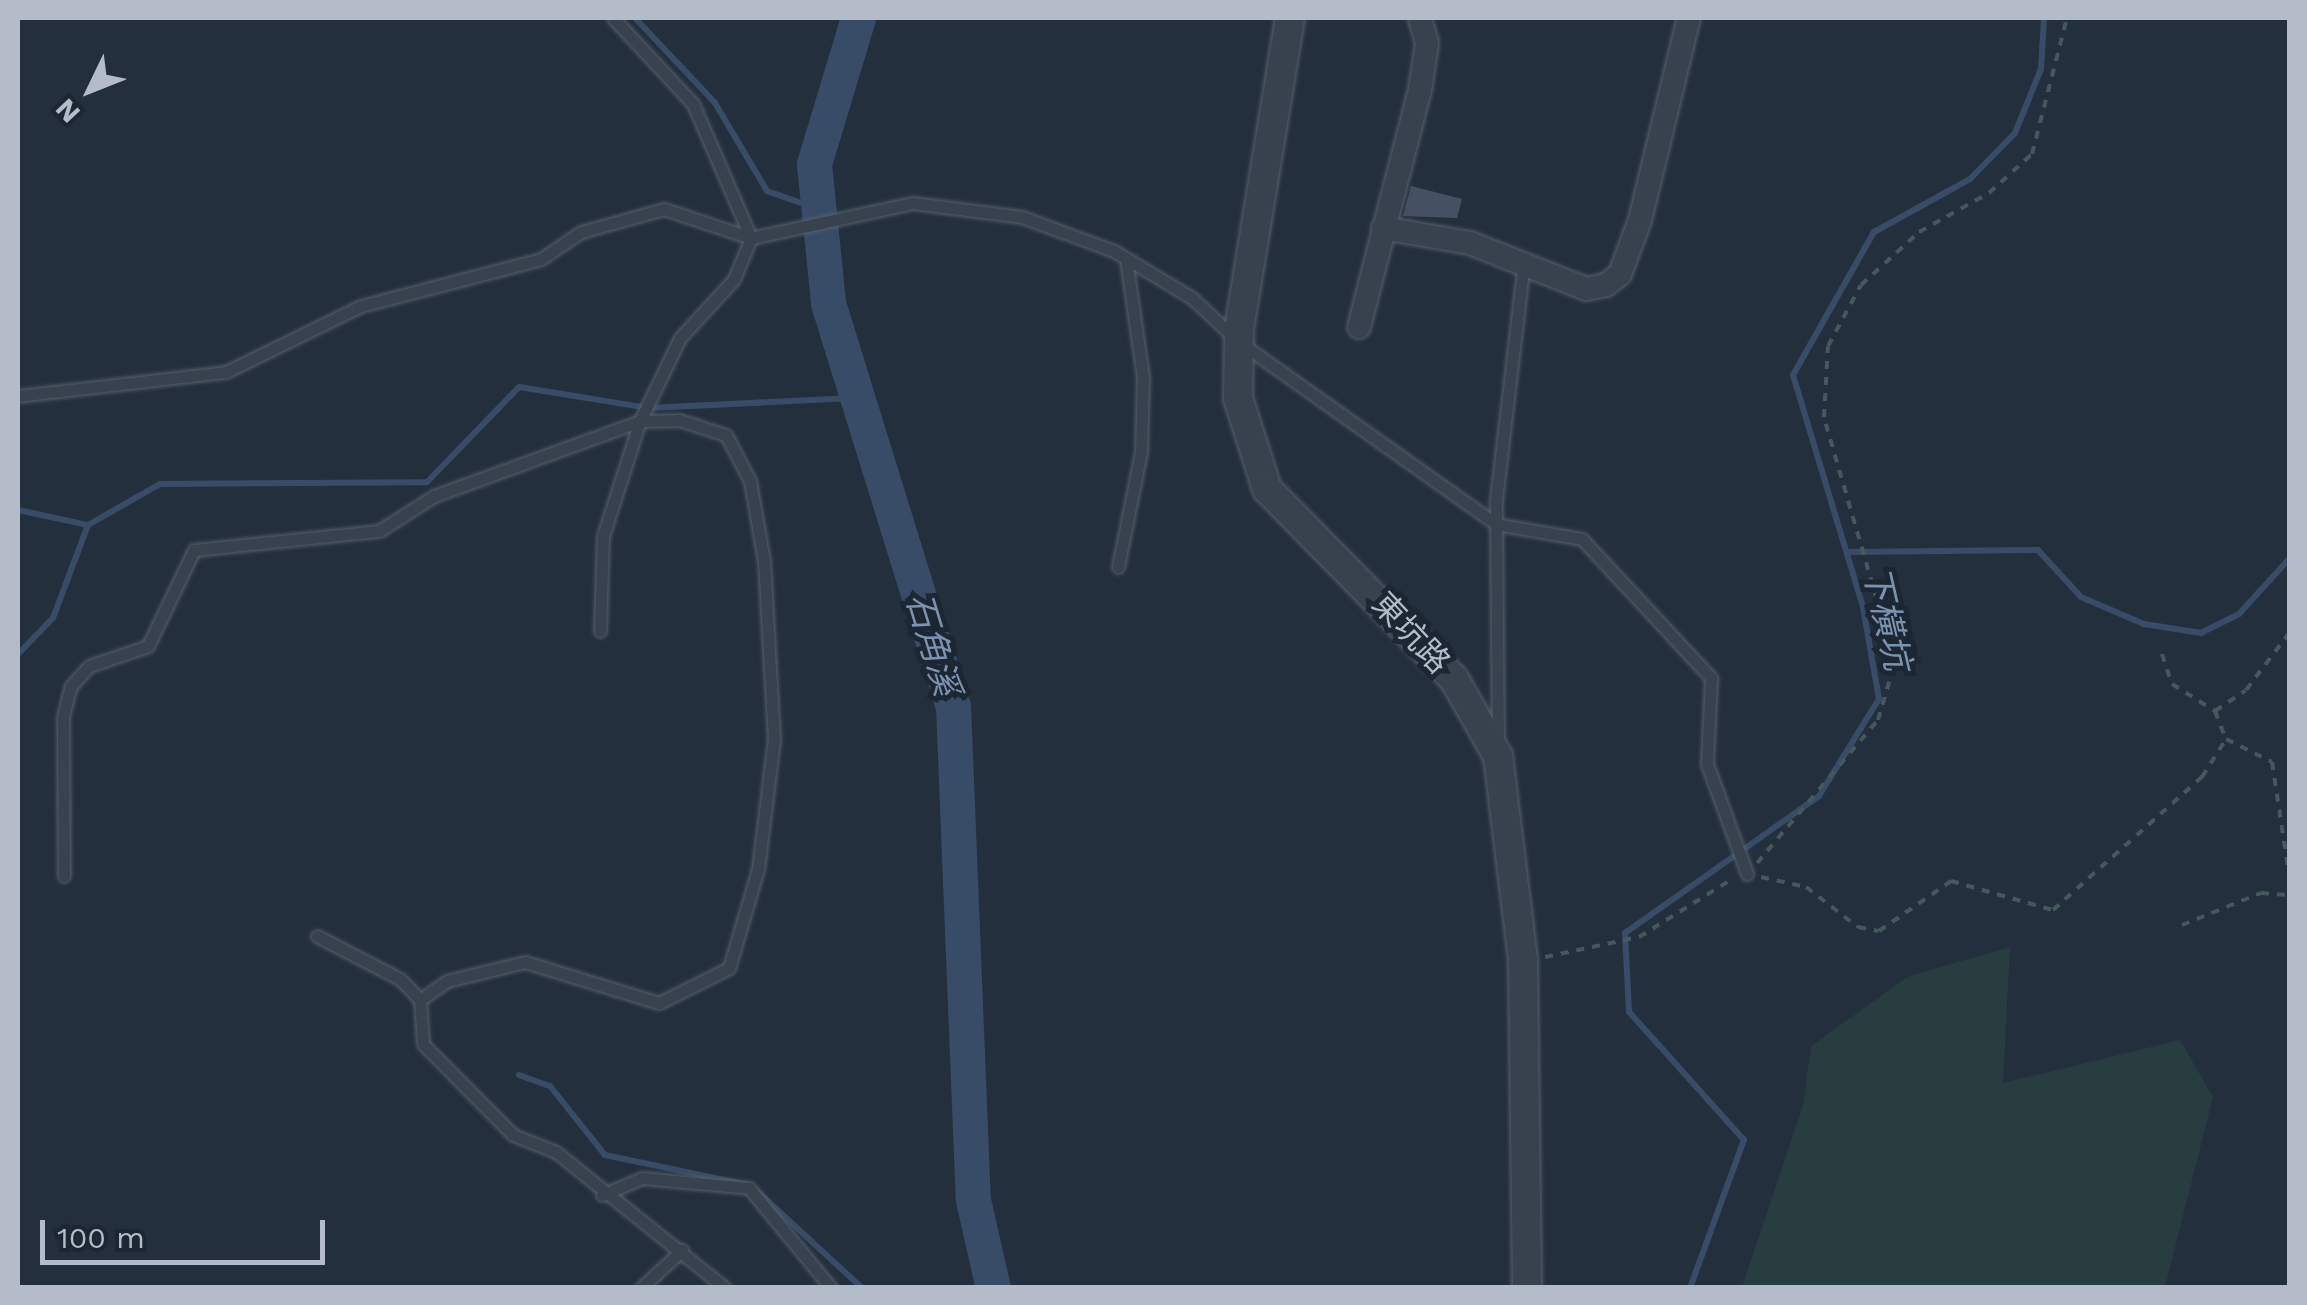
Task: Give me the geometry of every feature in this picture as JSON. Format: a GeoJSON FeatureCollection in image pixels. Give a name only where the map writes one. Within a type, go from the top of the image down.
{"type":"FeatureCollection","features":[{"type":"Feature","properties":{"kind":"street","name":"東坑路"},"geometry":{"type":"LineString","coordinates":[[1290,18],[1238,342],[1238,398],[1267,489],[1454,679],[1498,756],[1523,961],[1528,1288]]}},
{"type":"Feature","properties":{"kind":"street"},"geometry":{"type":"LineString","coordinates":[[1359,327],[1420,90],[1427,43],[1420,18]]}},
{"type":"Feature","properties":{"kind":"street"},"geometry":{"type":"LineString","coordinates":[[1383,228],[1524,263],[1586,288],[1620,274],[1689,18]]}},
{"type":"Feature","properties":{"kind":"lane"},"geometry":{"type":"LineString","coordinates":[[600,631],[603,536],[640,420],[680,338],[734,279],[751,238],[693,104],[614,18]]}},
{"type":"Feature","properties":{"kind":"lane"},"geometry":{"type":"LineString","coordinates":[[18,396],[226,372],[361,306],[540,259],[581,232],[664,209],[751,238],[913,203],[1022,216],[1126,258],[1192,298],[1238,342],[1496,524],[1582,539],[1711,678],[1707,764],[1746,871]]}},
{"type":"Feature","properties":{"kind":"lane"},"geometry":{"type":"LineString","coordinates":[[1118,567],[1141,452],[1142,377],[1126,258]]}},
{"type":"Feature","properties":{"kind":"lane"},"geometry":{"type":"LineString","coordinates":[[1498,756],[1496,524],[1524,263]]}},
{"type":"Feature","properties":{"kind":"lane"},"geometry":{"type":"LineString","coordinates":[[64,876],[63,717],[71,686],[89,666],[148,646],[175,574],[194,550],[378,531],[434,496],[640,420],[679,420],[726,436],[750,481],[764,561],[774,739],[758,869],[729,968],[659,1002],[525,962],[446,981],[420,1000]]}},
{"type":"Feature","properties":{"kind":"lane"},"geometry":{"type":"LineString","coordinates":[[317,936],[400,979],[420,1000],[423,1044],[513,1136],[556,1152],[602,1195],[682,1250],[725,1288]]}},
{"type":"Feature","properties":{"kind":"lane"},"geometry":{"type":"LineString","coordinates":[[602,1195],[642,1178],[750,1188],[831,1288]]}},
{"type":"Feature","properties":{"kind":"lane"},"geometry":{"type":"LineString","coordinates":[[641,1288],[682,1250]]}},
{"type":"Feature","properties":{"kind":"path"},"geometry":{"type":"LineString","coordinates":[[1523,961],[1638,937],[1746,871],[1878,720],[1895,662],[1824,417],[1828,346],[1861,285],[1919,232],[1989,193],[2032,154],[2067,18]]}},
{"type":"Feature","properties":{"kind":"path"},"geometry":{"type":"LineString","coordinates":[[2215,711],[2246,690],[2290,632]]}},
{"type":"Feature","properties":{"kind":"path"},"geometry":{"type":"LineString","coordinates":[[2162,654],[2172,684],[2215,711],[2226,739],[2272,762],[2290,881]]}},
{"type":"Feature","properties":{"kind":"path"},"geometry":{"type":"LineString","coordinates":[[1746,871],[1806,887],[1858,928],[1879,931],[1950,881],[2053,910],[2202,777],[2226,739]]}},
{"type":"Feature","properties":{"kind":"path"},"geometry":{"type":"LineString","coordinates":[[2182,925],[2261,893],[2290,895]]}},
{"type":"Feature","properties":{"kind":"green space"},"geometry":{"type":"Polygon","coordinates":[[[2010,947],[2003,1083],[2180,1040],[2213,1097],[2165,1287],[1742,1287],[1803,1105],[1811,1046],[1909,976],[2010,947]]]}},
{"type":"Feature","properties":{"kind":"building"},"geometry":{"type":"Polygon","coordinates":[[[1411,186],[1462,199],[1457,218],[1403,216],[1411,186]]]}},
{"type":"Feature","properties":{"kind":"waterway"},"geometry":{"type":"LineString","coordinates":[[635,18],[715,103],[767,191],[818,209]]}},
{"type":"Feature","properties":{"kind":"waterway","name":"石角溪"},"geometry":{"type":"LineString","coordinates":[[858,18],[814,164],[828,303],[953,706],[973,1200],[993,1288]]}},
{"type":"Feature","properties":{"kind":"waterway","name":"下橫坑"},"geometry":{"type":"LineString","coordinates":[[1690,1288],[1744,1140],[1629,1012],[1625,933],[1819,796],[1879,699],[1863,607],[1793,375],[1874,232],[1970,179],[2015,133],[2041,69],[2044,18]]}},
{"type":"Feature","properties":{"kind":"waterway"},"geometry":{"type":"LineString","coordinates":[[18,510],[88,525],[160,484],[427,482],[519,387],[649,408],[857,398]]}},
{"type":"Feature","properties":{"kind":"waterway"},"geometry":{"type":"LineString","coordinates":[[18,654],[53,618],[88,525]]}},
{"type":"Feature","properties":{"kind":"waterway"},"geometry":{"type":"LineString","coordinates":[[1847,552],[2038,550],[2081,597],[2144,624],[2201,633],[2239,614],[2290,558]]}},
{"type":"Feature","properties":{"kind":"waterway"},"geometry":{"type":"LineString","coordinates":[[519,1075],[550,1086],[605,1155],[748,1185]]}},
{"type":"Feature","properties":{"kind":"waterway"},"geometry":{"type":"LineString","coordinates":[[758,1192],[862,1288]]}}]}
